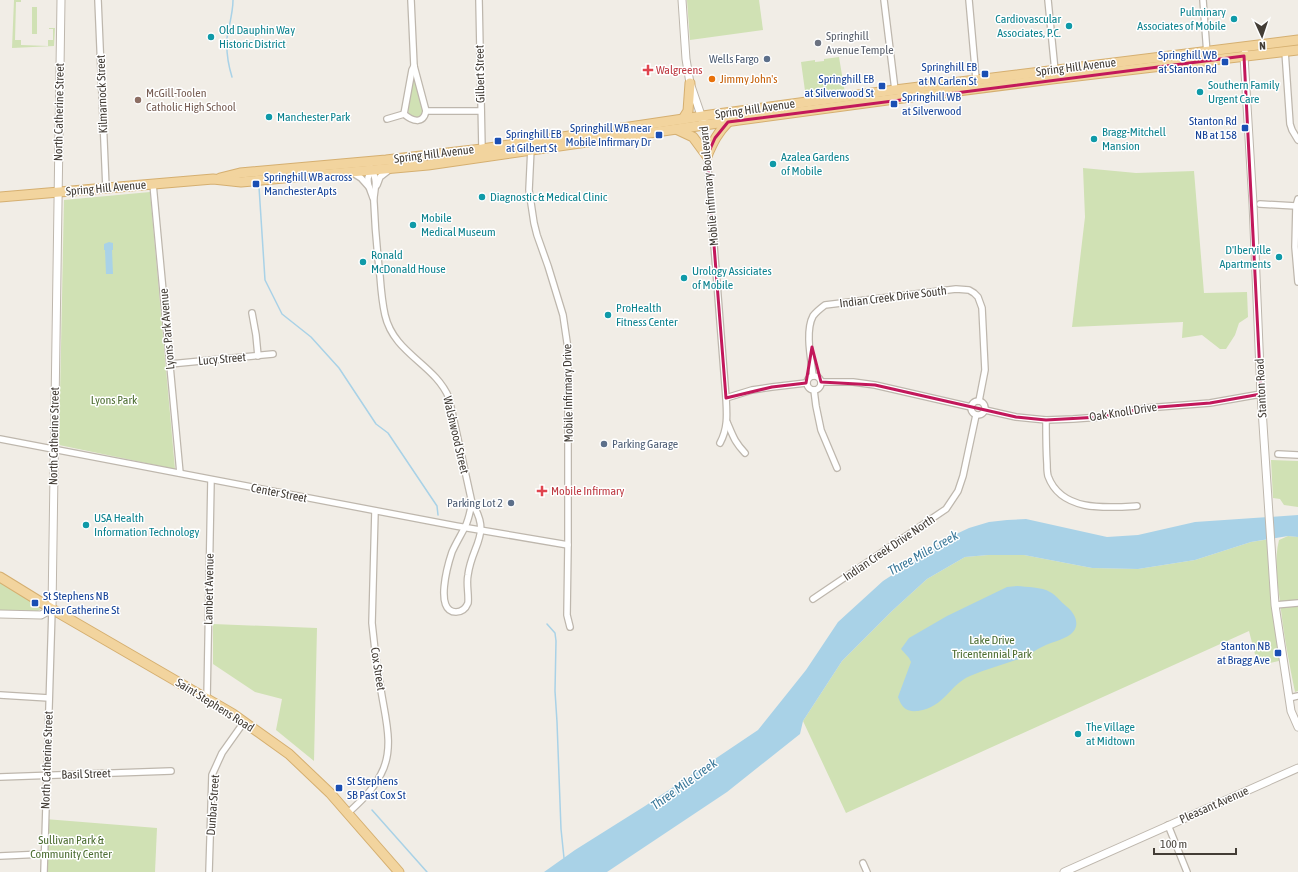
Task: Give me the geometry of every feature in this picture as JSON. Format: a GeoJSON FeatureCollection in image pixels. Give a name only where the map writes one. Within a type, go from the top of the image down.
{"type":"FeatureCollection","features":[{"type":"Feature","properties":{"kind":"main road","name":"Spring Hill Avenue"},"geometry":{"type":"LineString","coordinates":[[1207,56],[1246,46],[1298,40]]}},
{"type":"Feature","properties":{"kind":"main road","name":"Spring Hill Avenue"},"geometry":{"type":"LineString","coordinates":[[213,179],[241,182],[353,172],[370,166],[390,169],[456,161],[530,146],[683,119],[728,122],[1055,74],[1207,56],[1244,56],[1298,50]]}},
{"type":"Feature","properties":{"kind":"main road","name":"Spring Hill Avenue"},"geometry":{"type":"LineString","coordinates":[[0,197],[213,179],[240,172],[370,166],[482,149],[530,146],[677,129],[703,121],[895,90],[976,79],[1055,74]]}},
{"type":"Feature","properties":{"kind":"main road"},"geometry":{"type":"LineString","coordinates":[[683,119],[688,110],[690,83]]}},
{"type":"Feature","properties":{"kind":"main road"},"geometry":{"type":"LineString","coordinates":[[677,129],[693,137],[707,156],[721,128],[728,122]]}},
{"type":"Feature","properties":{"kind":"main road","name":"Saint Stephens Road"},"geometry":{"type":"LineString","coordinates":[[0,577],[207,699],[244,722],[289,754],[330,793],[400,872]]}},
{"type":"Feature","properties":{"kind":"street","name":"North Catherine Street"},"geometry":{"type":"LineString","coordinates":[[44,872],[52,609],[61,0]]}},
{"type":"Feature","properties":{"kind":"street","name":"Kilmarnock Street"},"geometry":{"type":"LineString","coordinates":[[98,0],[106,188]]}},
{"type":"Feature","properties":{"kind":"street"},"geometry":{"type":"LineString","coordinates":[[404,114],[415,120],[423,117],[426,111],[414,66],[411,0]]}},
{"type":"Feature","properties":{"kind":"street","name":"Gilbert Street"},"geometry":{"type":"LineString","coordinates":[[480,0],[482,149]]}},
{"type":"Feature","properties":{"kind":"street","name":"Mobile Infirmary Boulevard"},"geometry":{"type":"LineString","coordinates":[[682,0],[686,59],[690,83],[703,121],[707,156],[726,398],[727,422],[724,435],[720,443]]}},
{"type":"Feature","properties":{"kind":"street"},"geometry":{"type":"LineString","coordinates":[[884,0],[895,90]]}},
{"type":"Feature","properties":{"kind":"street"},"geometry":{"type":"LineString","coordinates":[[969,0],[976,79]]}},
{"type":"Feature","properties":{"kind":"street"},"geometry":{"type":"LineString","coordinates":[[1048,0],[1055,74]]}},
{"type":"Feature","properties":{"kind":"street"},"geometry":{"type":"LineString","coordinates":[[1203,0],[1207,56]]}},
{"type":"Feature","properties":{"kind":"street","name":"Stanton Road"},"geometry":{"type":"LineString","coordinates":[[1246,46],[1244,56],[1253,204],[1261,394],[1271,551],[1276,606],[1289,698],[1291,711],[1298,727]]}},
{"type":"Feature","properties":{"kind":"street"},"geometry":{"type":"LineString","coordinates":[[1285,51],[1290,124],[1298,140]]}},
{"type":"Feature","properties":{"kind":"street"},"geometry":{"type":"LineString","coordinates":[[404,114],[414,66]]}},
{"type":"Feature","properties":{"kind":"street"},"geometry":{"type":"LineString","coordinates":[[426,111],[481,111]]}},
{"type":"Feature","properties":{"kind":"street"},"geometry":{"type":"LineString","coordinates":[[387,119],[404,114]]}},
{"type":"Feature","properties":{"kind":"street","name":"Mobile Infirmary Drive"},"geometry":{"type":"LineString","coordinates":[[530,146],[530,190],[534,223],[563,315],[568,349],[567,615],[570,628]]}},
{"type":"Feature","properties":{"kind":"street"},"geometry":{"type":"LineString","coordinates":[[370,166],[375,176],[376,187]]}},
{"type":"Feature","properties":{"kind":"street","name":"Walshwood Street"},"geometry":{"type":"LineString","coordinates":[[370,166],[368,177],[369,187],[373,198],[381,285],[387,323],[390,331],[402,347],[437,378],[445,389],[449,398],[472,503],[479,515],[482,531],[468,575],[468,603],[461,611],[456,612],[448,609],[445,605],[444,587],[448,563],[465,528],[472,503]]}},
{"type":"Feature","properties":{"kind":"street","name":"Walshwood Street"},"geometry":{"type":"LineString","coordinates":[[373,198],[380,177],[390,169]]}},
{"type":"Feature","properties":{"kind":"street","name":"Walshwood Street"},"geometry":{"type":"LineString","coordinates":[[353,172],[369,187]]}},
{"type":"Feature","properties":{"kind":"street","name":"Lyons Park Avenue"},"geometry":{"type":"LineString","coordinates":[[153,184],[180,474]]}},
{"type":"Feature","properties":{"kind":"street"},"geometry":{"type":"LineString","coordinates":[[1298,199],[1296,206],[1295,247],[1298,282]]}},
{"type":"Feature","properties":{"kind":"street"},"geometry":{"type":"LineString","coordinates":[[1260,204],[1296,206]]}},
{"type":"Feature","properties":{"kind":"street","name":"Indian Creek Drive South"},"geometry":{"type":"LineString","coordinates":[[813,376],[809,338],[810,325],[814,314],[825,305],[956,289],[969,290],[978,297],[982,308],[985,370],[980,401]]}},
{"type":"Feature","properties":{"kind":"street"},"geometry":{"type":"LineString","coordinates":[[252,313],[258,356]]}},
{"type":"Feature","properties":{"kind":"street","name":"Lucy Street"},"geometry":{"type":"LineString","coordinates":[[170,364],[273,354]]}},
{"type":"Feature","properties":{"kind":"street"},"geometry":{"type":"LineString","coordinates":[[806,383],[807,379],[813,376],[817,377],[821,382]]}},
{"type":"Feature","properties":{"kind":"street"},"geometry":{"type":"LineString","coordinates":[[821,382],[853,382],[874,385],[971,407]]}},
{"type":"Feature","properties":{"kind":"street"},"geometry":{"type":"LineString","coordinates":[[814,390],[818,388],[821,382]]}},
{"type":"Feature","properties":{"kind":"street"},"geometry":{"type":"LineString","coordinates":[[726,398],[772,386],[806,383]]}},
{"type":"Feature","properties":{"kind":"street"},"geometry":{"type":"LineString","coordinates":[[806,383],[810,389],[814,390]]}},
{"type":"Feature","properties":{"kind":"street"},"geometry":{"type":"LineString","coordinates":[[814,390],[821,430],[837,468]]}},
{"type":"Feature","properties":{"kind":"street","name":"Oak Knoll Drive"},"geometry":{"type":"LineString","coordinates":[[985,410],[1016,417],[1046,420],[1100,417],[1146,408],[1210,403],[1261,394]]}},
{"type":"Feature","properties":{"kind":"street"},"geometry":{"type":"LineString","coordinates":[[980,401],[985,410],[982,414],[976,415],[971,411],[971,407],[973,403],[980,401]]}},
{"type":"Feature","properties":{"kind":"street","name":"Indian Creek Drive North"},"geometry":{"type":"LineString","coordinates":[[813,599],[946,509],[958,491],[963,476],[976,415]]}},
{"type":"Feature","properties":{"kind":"street"},"geometry":{"type":"LineString","coordinates":[[1046,420],[1048,475],[1056,491],[1066,499],[1099,508],[1137,506]]}},
{"type":"Feature","properties":{"kind":"street","name":"Mobile Infirmary Boulevard"},"geometry":{"type":"LineString","coordinates":[[727,422],[732,436],[745,453]]}},
{"type":"Feature","properties":{"kind":"street","name":"Center Street"},"geometry":{"type":"LineString","coordinates":[[0,439],[465,528],[568,545]]}},
{"type":"Feature","properties":{"kind":"street"},"geometry":{"type":"LineString","coordinates":[[1278,454],[1298,455]]}},
{"type":"Feature","properties":{"kind":"street","name":"Lambert Avenue"},"geometry":{"type":"LineString","coordinates":[[207,699],[211,480]]}},
{"type":"Feature","properties":{"kind":"street","name":"Cox Street"},"geometry":{"type":"LineString","coordinates":[[348,813],[367,796],[382,773],[388,753],[388,735],[372,623],[375,511]]}},
{"type":"Feature","properties":{"kind":"street"},"geometry":{"type":"LineString","coordinates":[[1276,606],[1298,603]]}},
{"type":"Feature","properties":{"kind":"street"},"geometry":{"type":"LineString","coordinates":[[0,614],[41,615],[52,609]]}},
{"type":"Feature","properties":{"kind":"street"},"geometry":{"type":"LineString","coordinates":[[0,695],[49,698]]}},
{"type":"Feature","properties":{"kind":"street"},"geometry":{"type":"LineString","coordinates":[[1289,698],[1298,696]]}},
{"type":"Feature","properties":{"kind":"street","name":"Dunbar Street"},"geometry":{"type":"LineString","coordinates":[[209,872],[212,776],[222,753],[244,722]]}},
{"type":"Feature","properties":{"kind":"street","name":"Pleasant Avenue"},"geometry":{"type":"LineString","coordinates":[[1064,872],[1298,768]]}},
{"type":"Feature","properties":{"kind":"street","name":"Basil Street"},"geometry":{"type":"LineString","coordinates":[[0,777],[171,771]]}},
{"type":"Feature","properties":{"kind":"street"},"geometry":{"type":"LineString","coordinates":[[1168,825],[1187,872]]}},
{"type":"Feature","properties":{"kind":"street"},"geometry":{"type":"LineString","coordinates":[[0,856],[44,854]]}},
{"type":"Feature","properties":{"kind":"street"},"geometry":{"type":"LineString","coordinates":[[863,863],[867,872]]}},
{"type":"Feature","properties":{"kind":"highlighted area"},"geometry":{"type":"Polygon","coordinates":[[[1244,56],[1261,394],[1210,403],[1146,408],[1100,417],[1046,420],[1016,417],[875,385],[821,382],[812,347],[806,383],[772,387],[726,398],[707,156],[715,138],[728,122],[1244,56]]]}},
{"type":"Feature","properties":{"kind":"green space"},"geometry":{"type":"Polygon","coordinates":[[[14,0],[21,0],[21,2],[16,2],[15,40],[21,40],[21,45],[48,46],[48,40],[53,40],[53,29],[49,28],[55,28],[54,46],[12,48],[14,0]]]}},
{"type":"Feature","properties":{"kind":"green space"},"geometry":{"type":"Polygon","coordinates":[[[687,0],[759,0],[763,30],[690,40],[687,0]]]}},
{"type":"Feature","properties":{"kind":"green space"},"geometry":{"type":"Polygon","coordinates":[[[32,7],[37,7],[37,34],[32,34],[32,7]]]}},
{"type":"Feature","properties":{"kind":"green space"},"geometry":{"type":"Polygon","coordinates":[[[839,57],[845,93],[806,98],[801,62],[815,60],[815,62],[824,61],[824,59],[839,57]]]}},
{"type":"Feature","properties":{"kind":"green space"},"geometry":{"type":"Polygon","coordinates":[[[413,78],[415,78],[423,110],[422,115],[418,118],[409,115],[408,110],[413,78]]]}},
{"type":"Feature","properties":{"kind":"green space"},"geometry":{"type":"Polygon","coordinates":[[[1083,168],[1136,173],[1194,171],[1204,293],[1247,292],[1248,317],[1239,323],[1235,335],[1226,349],[1220,349],[1202,335],[1182,338],[1183,322],[1072,327],[1085,217],[1083,168]]]}},
{"type":"Feature","properties":{"kind":"green space","name":"Lyons Park"},"geometry":{"type":"Polygon","coordinates":[[[150,192],[175,469],[59,445],[64,200],[150,192]]]}},
{"type":"Feature","properties":{"kind":"green space"},"geometry":{"type":"Polygon","coordinates":[[[1271,460],[1298,461],[1298,507],[1284,505],[1280,499],[1273,498],[1271,460]]]}},
{"type":"Feature","properties":{"kind":"green space"},"geometry":{"type":"Polygon","coordinates":[[[1288,536],[1298,537],[1298,691],[1295,692],[1284,636],[1276,570],[1279,540],[1288,536]]]}},
{"type":"Feature","properties":{"kind":"green space","name":"Lake Drive Tricentennial Park"},"geometry":{"type":"Polygon","coordinates":[[[1270,539],[1283,660],[1258,666],[1249,631],[846,813],[803,721],[842,661],[892,611],[927,579],[965,557],[988,555],[1024,555],[1092,568],[1138,569],[1195,560],[1251,542],[1270,539]]]}},
{"type":"Feature","properties":{"kind":"green space"},"geometry":{"type":"Polygon","coordinates":[[[0,581],[42,607],[40,610],[35,612],[0,610],[0,581]]]}},
{"type":"Feature","properties":{"kind":"green space"},"geometry":{"type":"Polygon","coordinates":[[[213,624],[317,628],[314,761],[276,730],[282,699],[255,692],[213,664],[213,624]]]}},
{"type":"Feature","properties":{"kind":"green space","name":"Sullivan Park & Community Center"},"geometry":{"type":"Polygon","coordinates":[[[45,819],[157,828],[155,872],[44,872],[45,819]]]}},
{"type":"Feature","properties":{"kind":"water"},"geometry":{"type":"Polygon","coordinates":[[[109,242],[113,243],[113,274],[106,274],[104,244],[109,242]]]}},
{"type":"Feature","properties":{"kind":"water","name":"Three Mile Creek"},"geometry":{"type":"Polygon","coordinates":[[[1298,515],[1298,537],[1288,536],[1251,542],[1195,560],[1138,569],[1092,568],[1024,555],[988,555],[965,557],[927,579],[892,611],[842,661],[803,721],[800,734],[727,792],[607,872],[544,872],[758,730],[806,670],[838,622],[883,581],[952,536],[969,528],[989,522],[1007,520],[1026,519],[1107,537],[1138,535],[1195,522],[1298,515]]]}},
{"type":"Feature","properties":{"kind":"water"},"geometry":{"type":"Polygon","coordinates":[[[1017,586],[1043,589],[1054,595],[1069,608],[1073,614],[1076,625],[1073,632],[1064,638],[1042,647],[1022,658],[970,676],[957,685],[941,701],[927,709],[918,711],[907,710],[901,704],[898,697],[911,662],[901,649],[909,638],[947,616],[1007,587],[1017,586]]]}},
{"type":"Feature","properties":{"kind":"waterway"},"geometry":{"type":"LineString","coordinates":[[232,77],[229,67],[227,38],[233,0]]}},
{"type":"Feature","properties":{"kind":"waterway"},"geometry":{"type":"LineString","coordinates":[[259,187],[265,280],[282,314],[311,337],[339,368],[376,424],[388,433],[437,506],[438,515]]}},
{"type":"Feature","properties":{"kind":"waterway"},"geometry":{"type":"LineString","coordinates":[[547,624],[555,633],[556,641],[555,691],[561,829],[564,858]]}},
{"type":"Feature","properties":{"kind":"waterway"},"geometry":{"type":"LineString","coordinates":[[372,810],[427,872]]}},
{"type":"Feature","properties":{"kind":"place","name":"Pulminary Associates of Mobile"},"geometry":{"type":"Point","coordinates":[1234,19]}},
{"type":"Feature","properties":{"kind":"place","name":"Cardiovascular Associates, P.C."},"geometry":{"type":"Point","coordinates":[1069,26]}},
{"type":"Feature","properties":{"kind":"place","name":"Old Dauphin Way Historic District"},"geometry":{"type":"Point","coordinates":[211,37]}},
{"type":"Feature","properties":{"kind":"place","name":"Springhill Avenue Temple"},"geometry":{"type":"Point","coordinates":[818,43]}},
{"type":"Feature","properties":{"kind":"place","name":"Wells Fargo"},"geometry":{"type":"Point","coordinates":[767,59]}},
{"type":"Feature","properties":{"kind":"place","name":"Springhill WB at Stanton Rd"},"geometry":{"type":"Point","coordinates":[1225,62]}},
{"type":"Feature","properties":{"kind":"place","name":"Walgreens"},"geometry":{"type":"Point","coordinates":[648,70]}},
{"type":"Feature","properties":{"kind":"place","name":"Springhill EB at N Carlen St"},"geometry":{"type":"Point","coordinates":[985,74]}},
{"type":"Feature","properties":{"kind":"place","name":"Jimmy John's"},"geometry":{"type":"Point","coordinates":[712,79]}},
{"type":"Feature","properties":{"kind":"place","name":"Springhill EB at Silverwood St"},"geometry":{"type":"Point","coordinates":[882,86]}},
{"type":"Feature","properties":{"kind":"place","name":"Southern Family Urgent Care"},"geometry":{"type":"Point","coordinates":[1200,92]}},
{"type":"Feature","properties":{"kind":"place","name":"McGill-Toolen Catholic High School"},"geometry":{"type":"Point","coordinates":[138,100]}},
{"type":"Feature","properties":{"kind":"place","name":"Springhill WB at Silverwood"},"geometry":{"type":"Point","coordinates":[894,104]}},
{"type":"Feature","properties":{"kind":"place","name":"Manchester Park"},"geometry":{"type":"Point","coordinates":[269,117]}},
{"type":"Feature","properties":{"kind":"place","name":"Stanton Rd NB at 158"},"geometry":{"type":"Point","coordinates":[1245,128]}},
{"type":"Feature","properties":{"kind":"place","name":"Springhill WB near Mobile Infirmary Dr"},"geometry":{"type":"Point","coordinates":[659,135]}},
{"type":"Feature","properties":{"kind":"place","name":"Bragg-Mitchell Mansion"},"geometry":{"type":"Point","coordinates":[1094,139]}},
{"type":"Feature","properties":{"kind":"place","name":"Springhill EB at Gilbert St"},"geometry":{"type":"Point","coordinates":[498,141]}},
{"type":"Feature","properties":{"kind":"place","name":"Azalea Gardens of Mobile"},"geometry":{"type":"Point","coordinates":[773,164]}},
{"type":"Feature","properties":{"kind":"place","name":"Springhill WB across Manchester Apts"},"geometry":{"type":"Point","coordinates":[256,184]}},
{"type":"Feature","properties":{"kind":"place","name":"Diagnostic & Medical Clinic"},"geometry":{"type":"Point","coordinates":[482,197]}},
{"type":"Feature","properties":{"kind":"place","name":"Mobile Medical Museum"},"geometry":{"type":"Point","coordinates":[413,225]}},
{"type":"Feature","properties":{"kind":"place","name":"D'Iberville Apartments"},"geometry":{"type":"Point","coordinates":[1279,257]}},
{"type":"Feature","properties":{"kind":"place","name":"Ronald McDonald House"},"geometry":{"type":"Point","coordinates":[363,262]}},
{"type":"Feature","properties":{"kind":"place","name":"Urology Assiciates of Mobile"},"geometry":{"type":"Point","coordinates":[684,278]}},
{"type":"Feature","properties":{"kind":"place","name":"ProHealth Fitness Center"},"geometry":{"type":"Point","coordinates":[608,315]}},
{"type":"Feature","properties":{"kind":"place","name":"Parking Garage"},"geometry":{"type":"Point","coordinates":[604,444]}},
{"type":"Feature","properties":{"kind":"place","name":"Mobile Infirmary"},"geometry":{"type":"Point","coordinates":[542,491]}},
{"type":"Feature","properties":{"kind":"place","name":"Parking Lot 2"},"geometry":{"type":"Point","coordinates":[511,503]}},
{"type":"Feature","properties":{"kind":"place","name":"USA Health Information Technology"},"geometry":{"type":"Point","coordinates":[86,525]}},
{"type":"Feature","properties":{"kind":"place","name":"St Stephens NB Near Catherine St"},"geometry":{"type":"Point","coordinates":[35,603]}},
{"type":"Feature","properties":{"kind":"place","name":"Stanton NB at Bragg Ave"},"geometry":{"type":"Point","coordinates":[1278,653]}},
{"type":"Feature","properties":{"kind":"place","name":"The Village at Midtown"},"geometry":{"type":"Point","coordinates":[1078,734]}},
{"type":"Feature","properties":{"kind":"place","name":"St Stephens SB Past Cox St"},"geometry":{"type":"Point","coordinates":[339,788]}}]}
